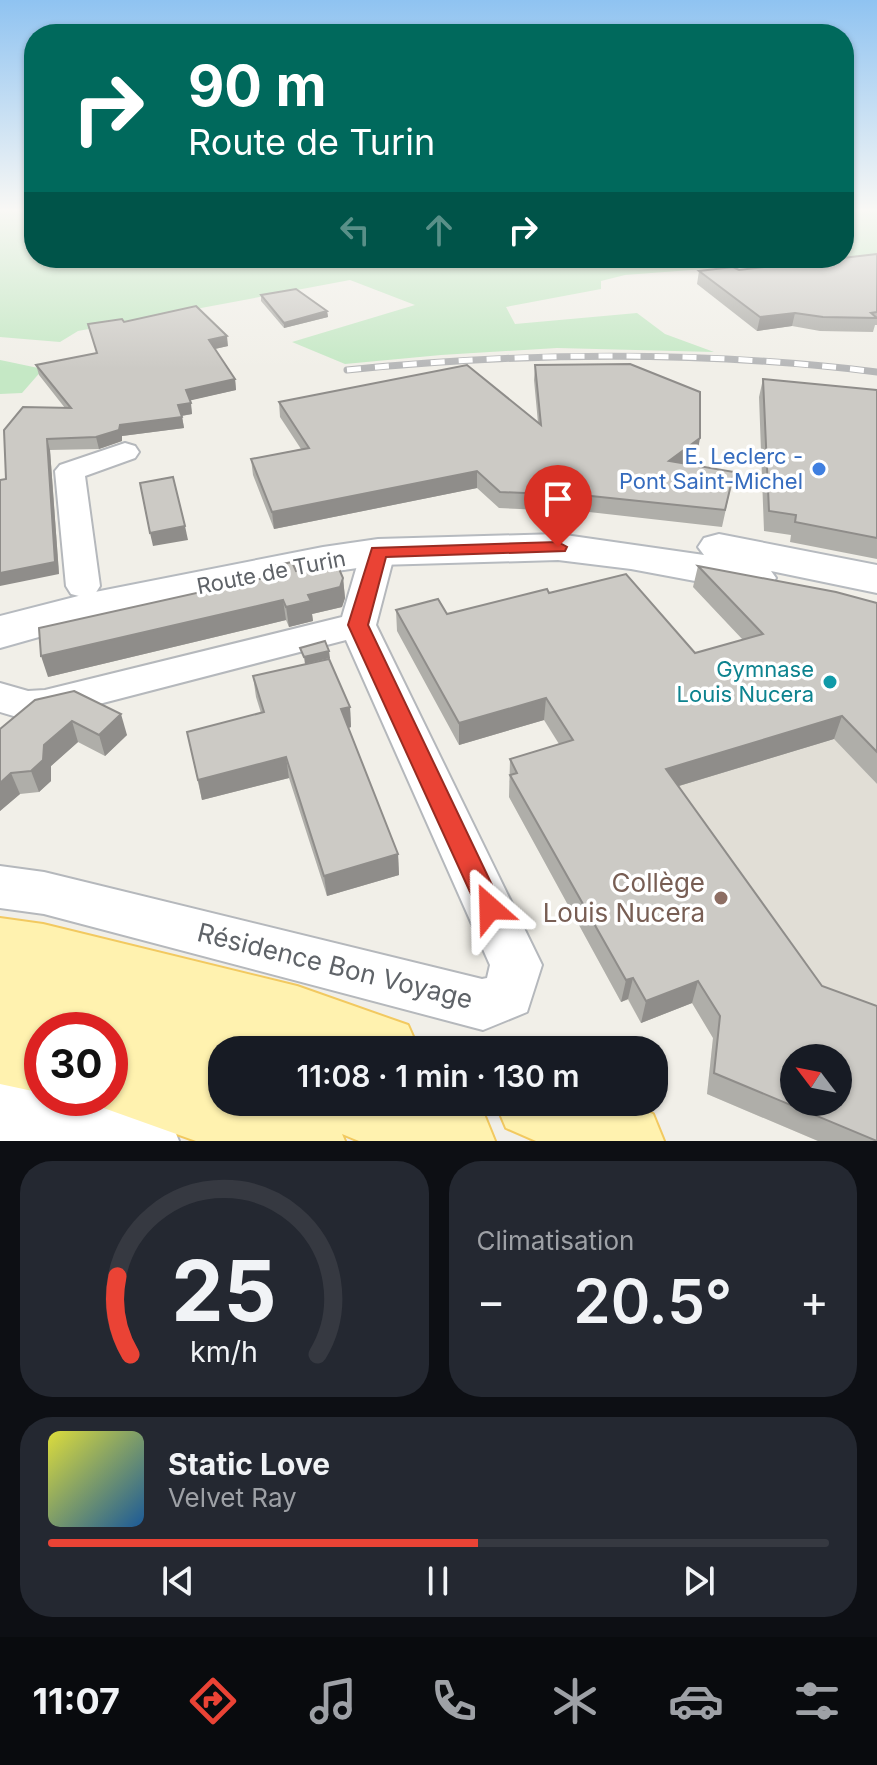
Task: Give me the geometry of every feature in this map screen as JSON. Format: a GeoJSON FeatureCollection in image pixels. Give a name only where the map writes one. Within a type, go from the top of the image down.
{"type":"FeatureCollection","features":[{"type":"Feature","properties":{"kind":"main road","name":"Route de Turin"},"geometry":{"type":"LineString","coordinates":[[0,601],[318,537],[473,526],[570,527],[662,537],[877,579]]}},
{"type":"Feature","properties":{"kind":"main road","name":"Route de Turin"},"geometry":{"type":"LineString","coordinates":[[0,632],[105,605],[323,560],[378,552],[558,547],[797,585],[877,604]]}},
{"type":"Feature","properties":{"kind":"main road"},"geometry":{"type":"LineString","coordinates":[[14,968],[297,1020],[343,1036]]}},
{"type":"Feature","properties":{"kind":"main road"},"geometry":{"type":"LineString","coordinates":[[14,968],[96,1020],[208,1053]]}},
{"type":"Feature","properties":{"kind":"main road"},"geometry":{"type":"LineString","coordinates":[[0,1049],[24,1054]]}},
{"type":"Feature","properties":{"kind":"main road"},"geometry":{"type":"LineString","coordinates":[[128,1081],[307,1141]]}},
{"type":"Feature","properties":{"kind":"main road"},"geometry":{"type":"LineString","coordinates":[[0,1104],[141,1141]]}},
{"type":"Feature","properties":{"kind":"main road"},"geometry":{"type":"LineString","coordinates":[[391,1116],[457,1141]]}},
{"type":"Feature","properties":{"kind":"main road"},"geometry":{"type":"LineString","coordinates":[[566,1116],[626,1141]]}},
{"type":"Feature","properties":{"kind":"street"},"geometry":{"type":"LineString","coordinates":[[83,586],[70,471],[125,452]]}},
{"type":"Feature","properties":{"kind":"street"},"geometry":{"type":"LineString","coordinates":[[0,697],[27,706],[45,704],[358,625],[378,552]]}},
{"type":"Feature","properties":{"kind":"street","name":"Résidence Bon Voyage"},"geometry":{"type":"LineString","coordinates":[[0,887],[44,893],[483,1005],[508,994],[516,965],[358,625]]}},
{"type":"Feature","properties":{"kind":"shaded area","name":"Collège Louis Nucera"},"geometry":{"type":"Polygon","coordinates":[[[681,664],[820,743],[835,739],[877,784],[877,1141],[818,1141],[707,1094],[713,1038],[692,1003],[641,1023],[628,1000],[621,1002],[509,797],[515,795],[509,781],[579,760],[681,664]]]}},
{"type":"Feature","properties":{"kind":"green space"},"geometry":{"type":"Polygon","coordinates":[[[0,262],[24,262],[24,268],[718,268],[625,275],[601,281],[601,289],[506,307],[515,324],[637,313],[665,334],[714,352],[557,348],[345,364],[292,342],[415,305],[350,280],[78,331],[60,342],[0,337],[0,262]]]}},
{"type":"Feature","properties":{"kind":"green space"},"geometry":{"type":"Polygon","coordinates":[[[0,360],[43,369],[22,393],[0,394],[0,360]]]}},
{"type":"Feature","properties":{"kind":"building"},"geometry":{"type":"Polygon","coordinates":[[[854,262],[877,262],[877,312],[871,313],[877,318],[795,313],[760,317],[699,271],[854,268],[854,262]]]}},
{"type":"Feature","properties":{"kind":"building"},"geometry":{"type":"Polygon","coordinates":[[[296,289],[327,311],[284,323],[261,295],[296,289]]]}},
{"type":"Feature","properties":{"kind":"building"},"geometry":{"type":"Polygon","coordinates":[[[196,306],[227,336],[209,340],[235,379],[186,390],[191,403],[178,405],[182,417],[120,425],[119,430],[96,437],[47,439],[55,562],[0,573],[0,480],[6,479],[4,430],[23,407],[71,408],[36,365],[97,353],[88,324],[122,319],[124,322],[196,306]]]}},
{"type":"Feature","properties":{"kind":"building"},"geometry":{"type":"Polygon","coordinates":[[[630,364],[700,392],[700,438],[669,461],[734,472],[725,510],[591,496],[500,492],[477,471],[272,512],[251,459],[309,448],[279,402],[467,365],[541,425],[535,365],[630,364]]]}},
{"type":"Feature","properties":{"kind":"building","name":"E. Leclerc - Pont Saint-Michel"},"geometry":{"type":"Polygon","coordinates":[[[763,379],[877,390],[877,538],[795,522],[796,515],[769,511],[763,379]]]}},
{"type":"Feature","properties":{"kind":"building"},"geometry":{"type":"Polygon","coordinates":[[[173,477],[185,526],[150,533],[140,483],[173,477]]]}},
{"type":"Feature","properties":{"kind":"building"},"geometry":{"type":"Polygon","coordinates":[[[292,562],[296,571],[336,562],[343,578],[340,587],[308,595],[311,601],[286,607],[283,600],[41,656],[39,628],[273,576],[269,567],[292,562]]]}},
{"type":"Feature","properties":{"kind":"building","name":"Collège Louis Nucera"},"geometry":{"type":"Polygon","coordinates":[[[698,566],[836,592],[877,603],[877,752],[842,716],[666,769],[822,986],[877,1006],[877,1141],[817,1116],[852,1116],[852,1044],[780,1044],[780,1101],[714,1073],[720,1016],[698,981],[646,1001],[633,978],[626,980],[510,775],[517,773],[510,759],[573,740],[546,698],[459,723],[396,610],[438,599],[447,614],[547,589],[549,593],[626,574],[695,653],[763,634],[698,566]]]}},
{"type":"Feature","properties":{"kind":"building"},"geometry":{"type":"Polygon","coordinates":[[[325,641],[329,651],[304,657],[300,648],[325,641]]]}},
{"type":"Feature","properties":{"kind":"building"},"geometry":{"type":"Polygon","coordinates":[[[329,659],[350,707],[341,709],[398,854],[324,876],[286,757],[198,780],[187,732],[264,712],[253,676],[329,659]]]}},
{"type":"Feature","properties":{"kind":"building"},"geometry":{"type":"Polygon","coordinates":[[[74,691],[121,714],[99,735],[72,721],[44,745],[43,760],[31,771],[11,773],[0,783],[0,729],[35,700],[74,691]]]}},
{"type":"Feature","properties":{"kind":"railway"},"geometry":{"type":"LineString","coordinates":[[347,370],[480,360],[612,356],[744,360],[877,372]]}},
{"type":"Feature","properties":{"kind":"place","name":"E. Leclerc - Pont Saint-Michel"},"geometry":{"type":"Point","coordinates":[819,469]}},
{"type":"Feature","properties":{"kind":"place","name":"Gymnase Louis Nucera"},"geometry":{"type":"Point","coordinates":[830,682]}},
{"type":"Feature","properties":{"kind":"place","name":"Collège Louis Nucera"},"geometry":{"type":"Point","coordinates":[721,898]}},
{"type":"Feature","properties":{"kind":"route"},"geometry":{"type":"LineString","coordinates":[[490,908],[358,625],[378,552],[558,547]]}}]}
